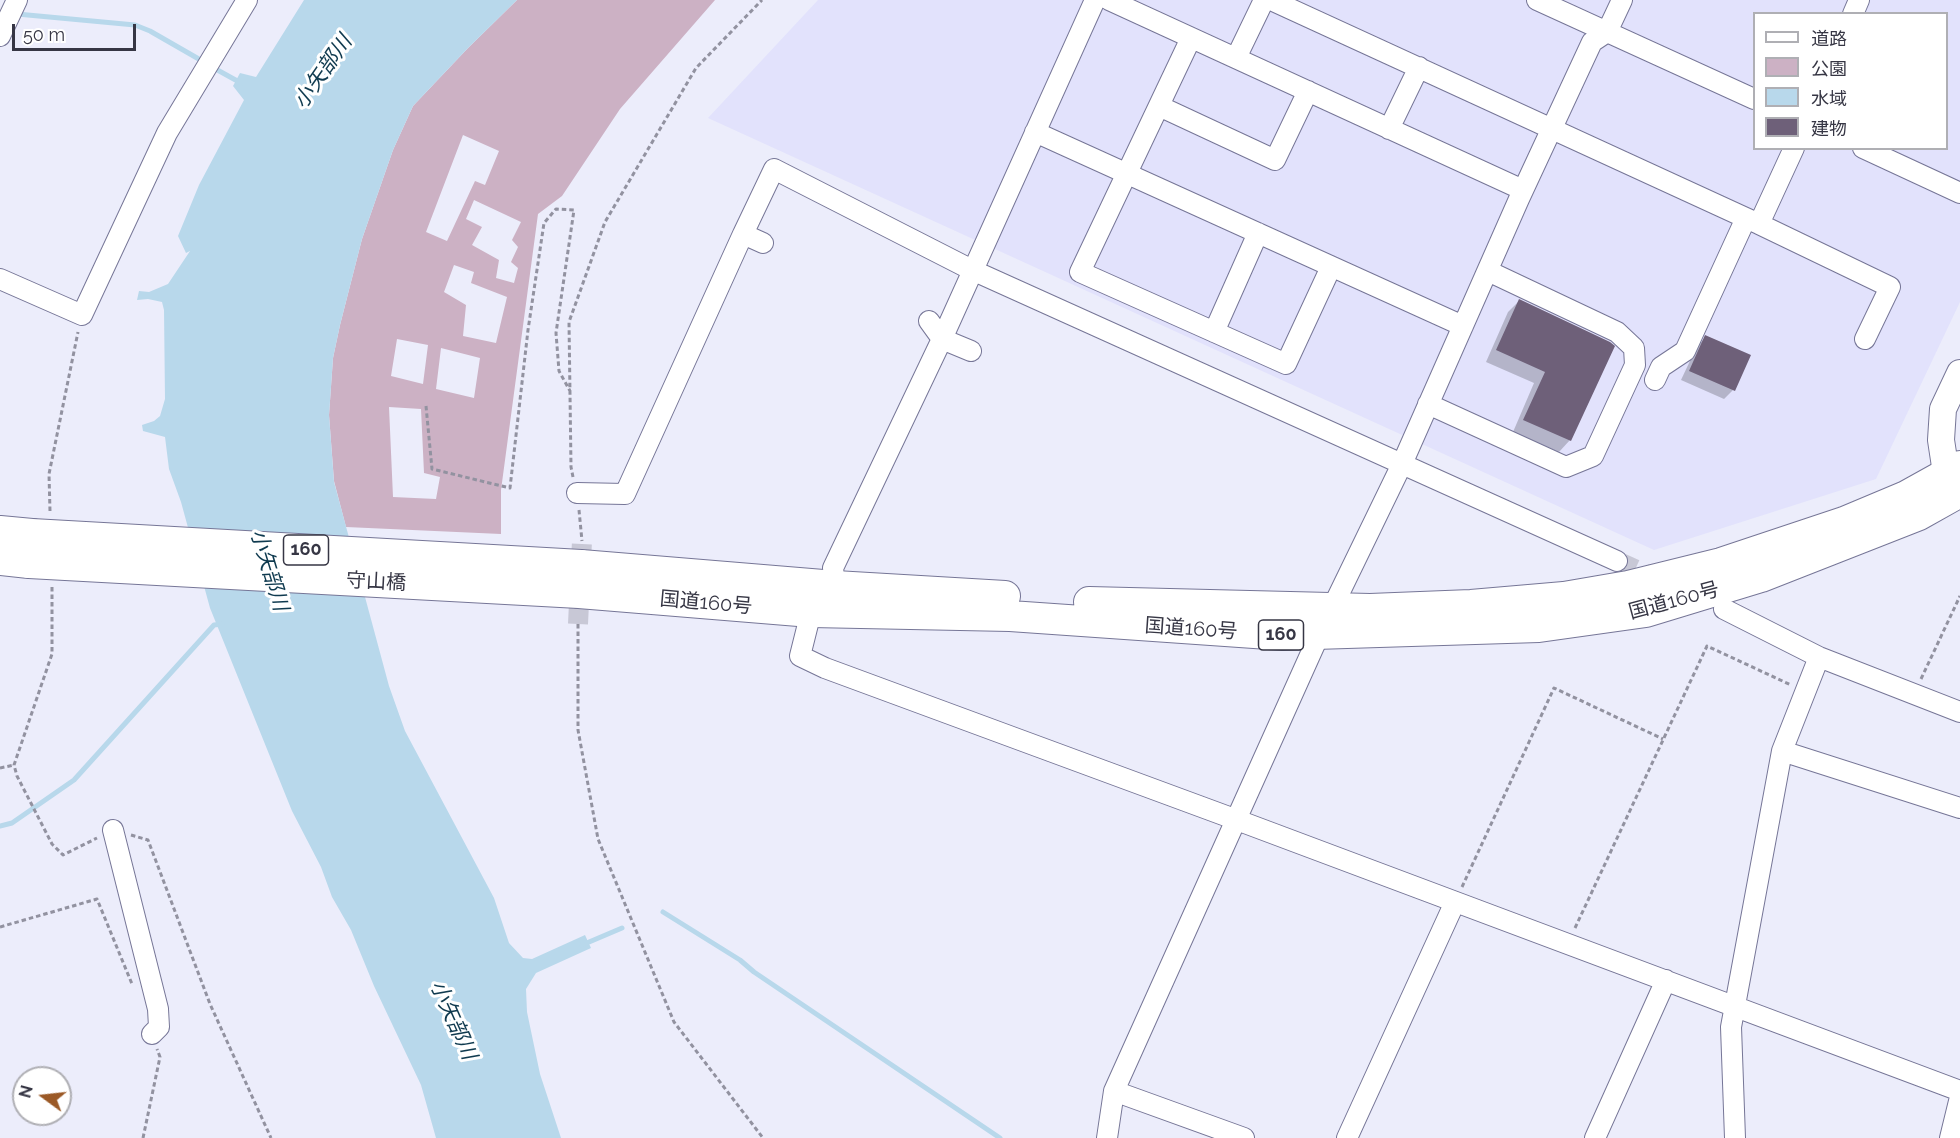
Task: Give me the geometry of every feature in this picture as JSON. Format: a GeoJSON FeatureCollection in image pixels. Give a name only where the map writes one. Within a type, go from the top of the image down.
{"type":"FeatureCollection","features":[{"type":"Feature","properties":{"kind":"highway","name":"国道160号"},"geometry":{"type":"LineString","coordinates":[[580,566],[811,612],[1010,616],[1283,635],[1370,609],[1471,605],[1564,597],[1628,586],[1721,563],[1844,522],[1906,496],[1956,482]]}},
{"type":"Feature","properties":{"kind":"highway","name":"守山橋"},"geometry":{"type":"LineString","coordinates":[[0,531],[580,566]]}},
{"type":"Feature","properties":{"kind":"highway","name":"守山橋"},"geometry":{"type":"LineString","coordinates":[[0,560],[29,563],[580,566]]}},
{"type":"Feature","properties":{"kind":"highway","name":"国道160号"},"geometry":{"type":"LineString","coordinates":[[580,566],[1327,621]]}},
{"type":"Feature","properties":{"kind":"main road"},"geometry":{"type":"LineString","coordinates":[[1956,482],[1941,441],[1943,409],[1960,373]]}},
{"type":"Feature","properties":{"kind":"street"},"geometry":{"type":"LineString","coordinates":[[0,36],[17,0]]}},
{"type":"Feature","properties":{"kind":"street"},"geometry":{"type":"LineString","coordinates":[[0,279],[82,315],[167,133],[247,0]]}},
{"type":"Feature","properties":{"kind":"street"},"geometry":{"type":"LineString","coordinates":[[835,586],[833,568],[942,339],[1095,0]]}},
{"type":"Feature","properties":{"kind":"street"},"geometry":{"type":"LineString","coordinates":[[1109,0],[1523,190]]}},
{"type":"Feature","properties":{"kind":"street"},"geometry":{"type":"LineString","coordinates":[[1236,58],[1264,0]]}},
{"type":"Feature","properties":{"kind":"street"},"geometry":{"type":"LineString","coordinates":[[1271,0],[1553,128],[1890,286],[1865,339]]}},
{"type":"Feature","properties":{"kind":"street"},"geometry":{"type":"LineString","coordinates":[[1537,0],[1753,98]]}},
{"type":"Feature","properties":{"kind":"street"},"geometry":{"type":"LineString","coordinates":[[1107,1138],[1114,1090],[1383,494],[1402,464],[1523,190],[1592,42],[1607,32],[1622,0]]}},
{"type":"Feature","properties":{"kind":"street"},"geometry":{"type":"LineString","coordinates":[[1191,38],[1080,272],[1286,364],[1331,267]]}},
{"type":"Feature","properties":{"kind":"street"},"geometry":{"type":"LineString","coordinates":[[1389,129],[1419,67]]}},
{"type":"Feature","properties":{"kind":"street"},"geometry":{"type":"LineString","coordinates":[[1159,106],[1275,160],[1308,91]]}},
{"type":"Feature","properties":{"kind":"street"},"geometry":{"type":"LineString","coordinates":[[1035,132],[1463,326]]}},
{"type":"Feature","properties":{"kind":"street"},"geometry":{"type":"LineString","coordinates":[[1428,404],[1566,467],[1593,456],[1601,448],[1643,373],[1661,367],[1685,351],[1793,150]]}},
{"type":"Feature","properties":{"kind":"street"},"geometry":{"type":"LineString","coordinates":[[1867,150],[1960,193]]}},
{"type":"Feature","properties":{"kind":"street"},"geometry":{"type":"LineString","coordinates":[[577,493],[625,494],[774,169],[972,270],[1617,561]]}},
{"type":"Feature","properties":{"kind":"street"},"geometry":{"type":"LineString","coordinates":[[1214,332],[1258,233]]}},
{"type":"Feature","properties":{"kind":"street"},"geometry":{"type":"LineString","coordinates":[[743,234],[763,243]]}},
{"type":"Feature","properties":{"kind":"street"},"geometry":{"type":"LineString","coordinates":[[1488,271],[1617,332],[1634,348],[1643,373]]}},
{"type":"Feature","properties":{"kind":"street"},"geometry":{"type":"LineString","coordinates":[[929,321],[942,339],[971,351]]}},
{"type":"Feature","properties":{"kind":"street"},"geometry":{"type":"LineString","coordinates":[[1724,609],[1819,657],[1960,712]]}},
{"type":"Feature","properties":{"kind":"street"},"geometry":{"type":"LineString","coordinates":[[811,612],[800,656],[825,668],[1960,1091]]}},
{"type":"Feature","properties":{"kind":"street"},"geometry":{"type":"LineString","coordinates":[[1735,1138],[1731,1027],[1782,751],[1819,657]]}},
{"type":"Feature","properties":{"kind":"street"},"geometry":{"type":"LineString","coordinates":[[1782,751],[1960,808]]}},
{"type":"Feature","properties":{"kind":"street"},"geometry":{"type":"LineString","coordinates":[[113,830],[158,1009],[159,1027],[152,1034]]}},
{"type":"Feature","properties":{"kind":"street"},"geometry":{"type":"LineString","coordinates":[[1347,1138],[1455,902]]}},
{"type":"Feature","properties":{"kind":"street"},"geometry":{"type":"LineString","coordinates":[[1595,1138],[1666,980]]}},
{"type":"Feature","properties":{"kind":"street"},"geometry":{"type":"LineString","coordinates":[[1114,1090],[1244,1138]]}},
{"type":"Feature","properties":{"kind":"street"},"geometry":{"type":"LineString","coordinates":[[1950,1138],[1960,1097]]}},
{"type":"Feature","properties":{"kind":"path"},"geometry":{"type":"LineString","coordinates":[[580,566],[577,493],[571,467],[569,322],[605,222],[696,68],[762,0]]}},
{"type":"Feature","properties":{"kind":"path"},"geometry":{"type":"LineString","coordinates":[[426,406],[432,469],[510,488],[528,330],[544,223],[556,209],[574,210],[556,333],[559,371],[570,391]]}},
{"type":"Feature","properties":{"kind":"path"},"geometry":{"type":"LineString","coordinates":[[1914,694],[1960,596]]}},
{"type":"Feature","properties":{"kind":"path"},"geometry":{"type":"LineString","coordinates":[[578,624],[578,730],[598,839],[674,1022],[762,1138]]}},
{"type":"Feature","properties":{"kind":"path"},"geometry":{"type":"LineString","coordinates":[[1568,944],[1707,646],[1805,692]]}},
{"type":"Feature","properties":{"kind":"path"},"geometry":{"type":"LineString","coordinates":[[1455,902],[1554,688],[1664,739]]}},
{"type":"Feature","properties":{"kind":"path"},"geometry":{"type":"LineString","coordinates":[[0,768],[14,765]]}},
{"type":"Feature","properties":{"kind":"path"},"geometry":{"type":"LineString","coordinates":[[17,776],[52,844],[63,855],[113,830],[148,840],[210,1004],[271,1138]]}},
{"type":"Feature","properties":{"kind":"path"},"geometry":{"type":"LineString","coordinates":[[0,927],[97,899],[135,993]]}},
{"type":"Feature","properties":{"kind":"path"},"geometry":{"type":"LineString","coordinates":[[143,1138],[160,1057],[152,1034]]}},
{"type":"Feature","properties":{"kind":"shaded area"},"geometry":{"type":"Polygon","coordinates":[[[818,0],[1960,0],[1960,302],[1876,479],[1654,550],[708,118],[818,0]]]}},
{"type":"Feature","properties":{"kind":"green space"},"geometry":{"type":"Polygon","coordinates":[[[517,0],[715,0],[620,109],[562,196],[538,214],[501,490],[501,534],[346,527],[334,481],[329,415],[333,358],[340,325],[362,239],[393,150],[413,106],[517,0]],[[463,135],[426,232],[447,241],[475,181],[485,185],[499,151],[463,135]],[[474,200],[466,219],[482,227],[472,245],[499,260],[496,278],[514,283],[518,268],[511,262],[518,247],[512,240],[521,222],[474,200]],[[454,265],[444,292],[466,305],[463,336],[496,343],[507,297],[471,283],[474,272],[454,265]],[[397,339],[391,376],[423,384],[428,345],[397,339]],[[441,348],[436,389],[474,398],[480,358],[441,348]],[[389,407],[393,497],[436,499],[440,477],[424,473],[421,409],[389,407]]]}},
{"type":"Feature","properties":{"kind":"water","name":"小矢部川"},"geometry":{"type":"Polygon","coordinates":[[[304,0],[517,0],[413,106],[393,150],[362,239],[340,325],[333,358],[329,415],[334,482],[389,686],[405,731],[494,898],[509,943],[523,958],[532,959],[585,935],[591,948],[536,973],[526,989],[527,1012],[540,1074],[561,1138],[436,1138],[421,1085],[374,986],[351,930],[332,897],[321,867],[292,811],[210,608],[181,502],[169,469],[165,437],[143,431],[142,425],[160,416],[165,399],[164,310],[162,302],[148,299],[137,300],[139,291],[149,292],[168,284],[190,251],[186,253],[178,236],[199,185],[244,100],[233,86],[240,73],[256,77],[304,0]]]}},
{"type":"Feature","properties":{"kind":"building"},"geometry":{"type":"Polygon","coordinates":[[[1519,299],[1615,346],[1571,441],[1523,420],[1545,372],[1496,350],[1519,299]]]}},
{"type":"Feature","properties":{"kind":"building"},"geometry":{"type":"Polygon","coordinates":[[[1705,335],[1751,355],[1735,391],[1689,371],[1705,335]]]}},
{"type":"Feature","properties":{"kind":"waterway"},"geometry":{"type":"LineString","coordinates":[[17,14],[135,25],[150,31],[204,62]]}},
{"type":"Feature","properties":{"kind":"waterway"},"geometry":{"type":"LineString","coordinates":[[212,67],[241,83]]}},
{"type":"Feature","properties":{"kind":"waterway"},"geometry":{"type":"LineString","coordinates":[[0,826],[12,823],[74,780],[214,625],[222,624]]}},
{"type":"Feature","properties":{"kind":"waterway"},"geometry":{"type":"LineString","coordinates":[[663,912],[740,960],[754,972],[1000,1138]]}},
{"type":"Feature","properties":{"kind":"waterway"},"geometry":{"type":"LineString","coordinates":[[582,945],[622,928]]}},
{"type":"Feature","properties":{"kind":"tunnel"},"geometry":{"type":"LineString","coordinates":[[578,624],[582,541]]}},
{"type":"Feature","properties":{"kind":"tunnel"},"geometry":{"type":"LineString","coordinates":[[1617,561],[1659,580]]}}]}
